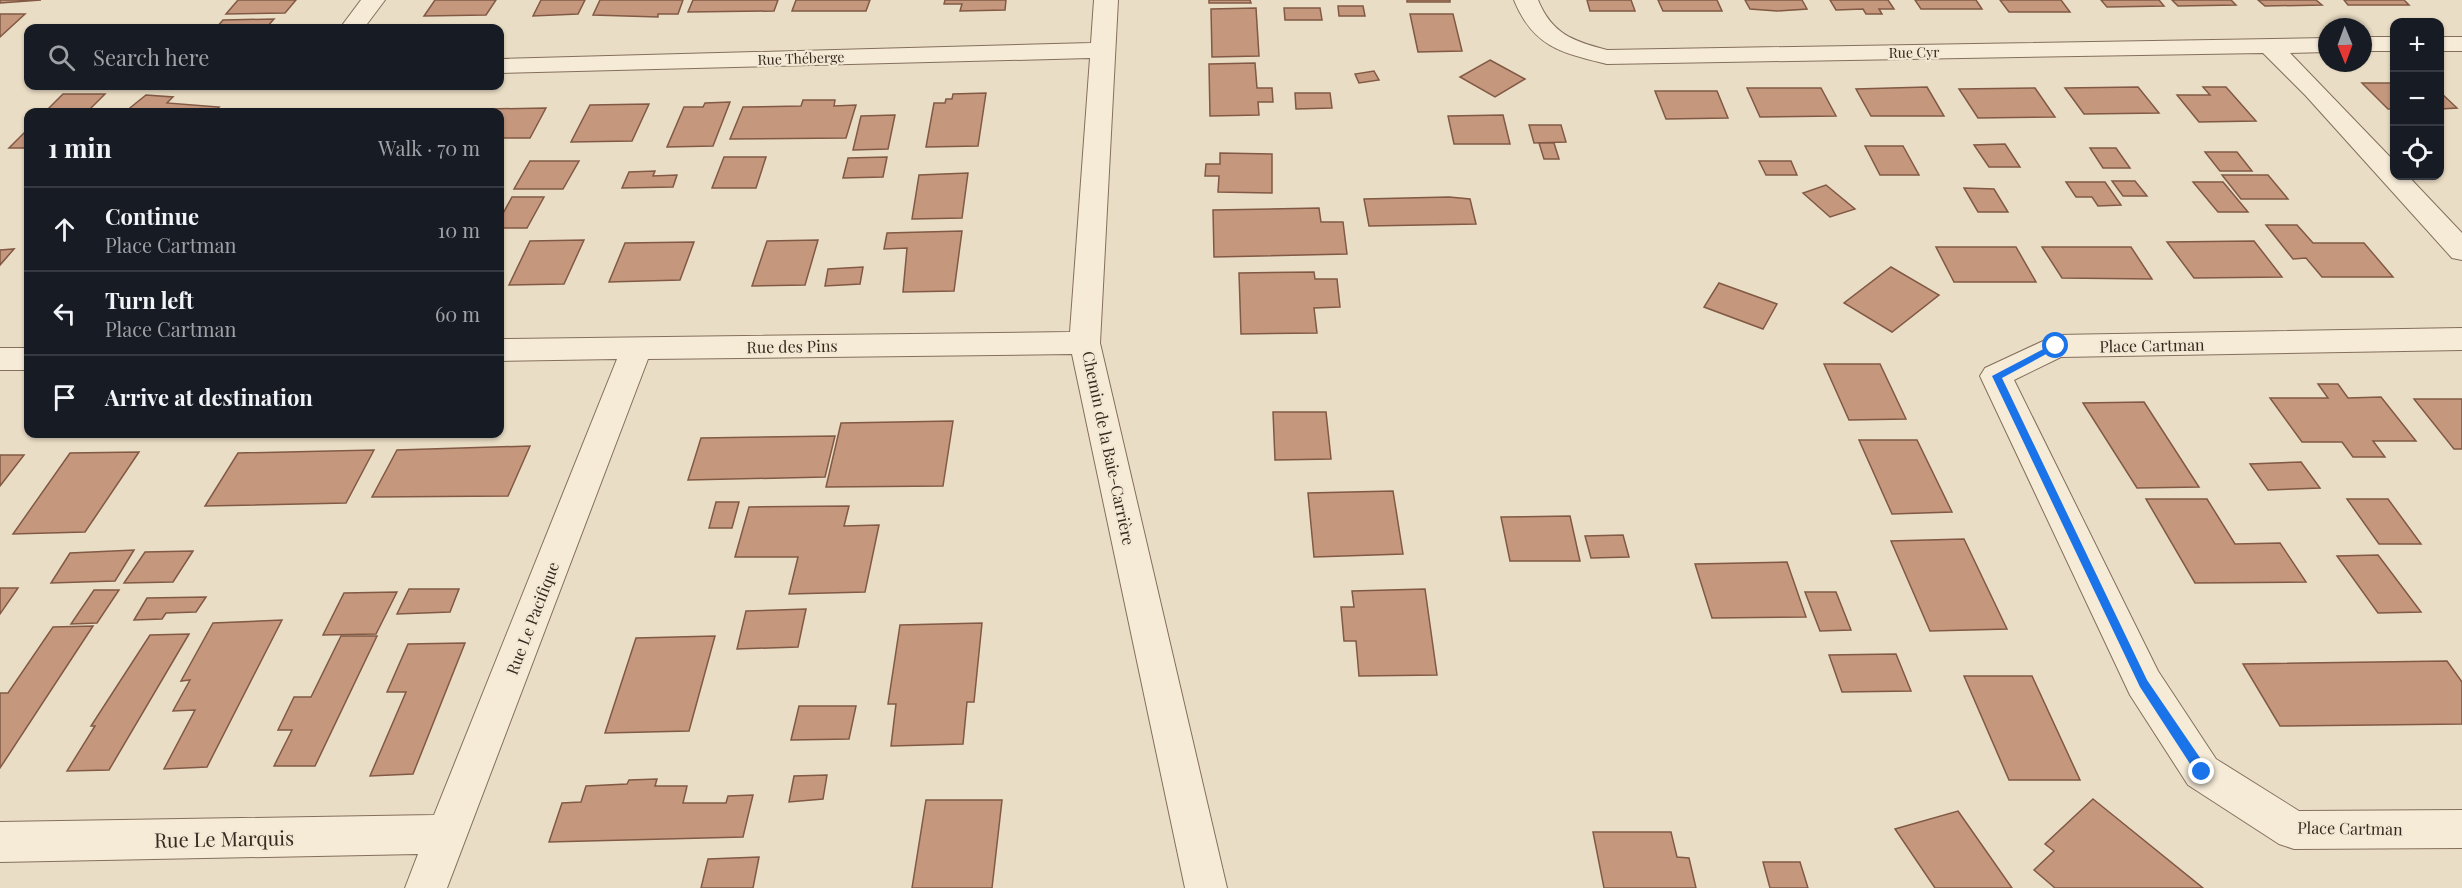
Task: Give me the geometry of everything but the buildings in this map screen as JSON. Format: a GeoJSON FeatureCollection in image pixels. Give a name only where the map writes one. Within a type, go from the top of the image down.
{"type":"FeatureCollection","features":[{"type":"Feature","properties":{"kind":"street"},"geometry":{"type":"LineString","coordinates":[[355,24],[373,0]]}},
{"type":"Feature","properties":{"kind":"street","name":"Chemin de la Baie-Carrière"},"geometry":{"type":"LineString","coordinates":[[1106,0],[1085,343],[1206,888]]}},
{"type":"Feature","properties":{"kind":"street","name":"Rue Cyr"},"geometry":{"type":"LineString","coordinates":[[1526,0],[1532,19],[1545,34],[1571,48],[1607,57],[2318,45]]}},
{"type":"Feature","properties":{"kind":"street"},"geometry":{"type":"LineString","coordinates":[[2372,44],[2390,44]]}},
{"type":"Feature","properties":{"kind":"street"},"geometry":{"type":"LineString","coordinates":[[2444,44],[2462,44]]}},
{"type":"Feature","properties":{"kind":"street"},"geometry":{"type":"LineString","coordinates":[[2269,46],[2315,91],[2462,251]]}},
{"type":"Feature","properties":{"kind":"street","name":"Rue Théberge"},"geometry":{"type":"LineString","coordinates":[[504,66],[1102,50]]}},
{"type":"Feature","properties":{"kind":"street","name":"Place Cartman"},"geometry":{"type":"LineString","coordinates":[[2462,339],[2056,346],[1996,376],[2144,683],[2202,772],[2294,830],[2462,829]]}},
{"type":"Feature","properties":{"kind":"street","name":"Rue des Pins"},"geometry":{"type":"LineString","coordinates":[[504,350],[1085,343]]}},
{"type":"Feature","properties":{"kind":"street","name":"Rue Le Pacifique"},"geometry":{"type":"LineString","coordinates":[[426,888],[637,348]]}},
{"type":"Feature","properties":{"kind":"street"},"geometry":{"type":"LineString","coordinates":[[0,359],[24,358]]}},
{"type":"Feature","properties":{"kind":"street","name":"Rue Le Marquis"},"geometry":{"type":"LineString","coordinates":[[0,842],[447,834]]}},
{"type":"Feature","properties":{"kind":"route"},"geometry":{"type":"LineString","coordinates":[[2056,346],[1996,376],[2144,683],[2202,772]]}}]}
